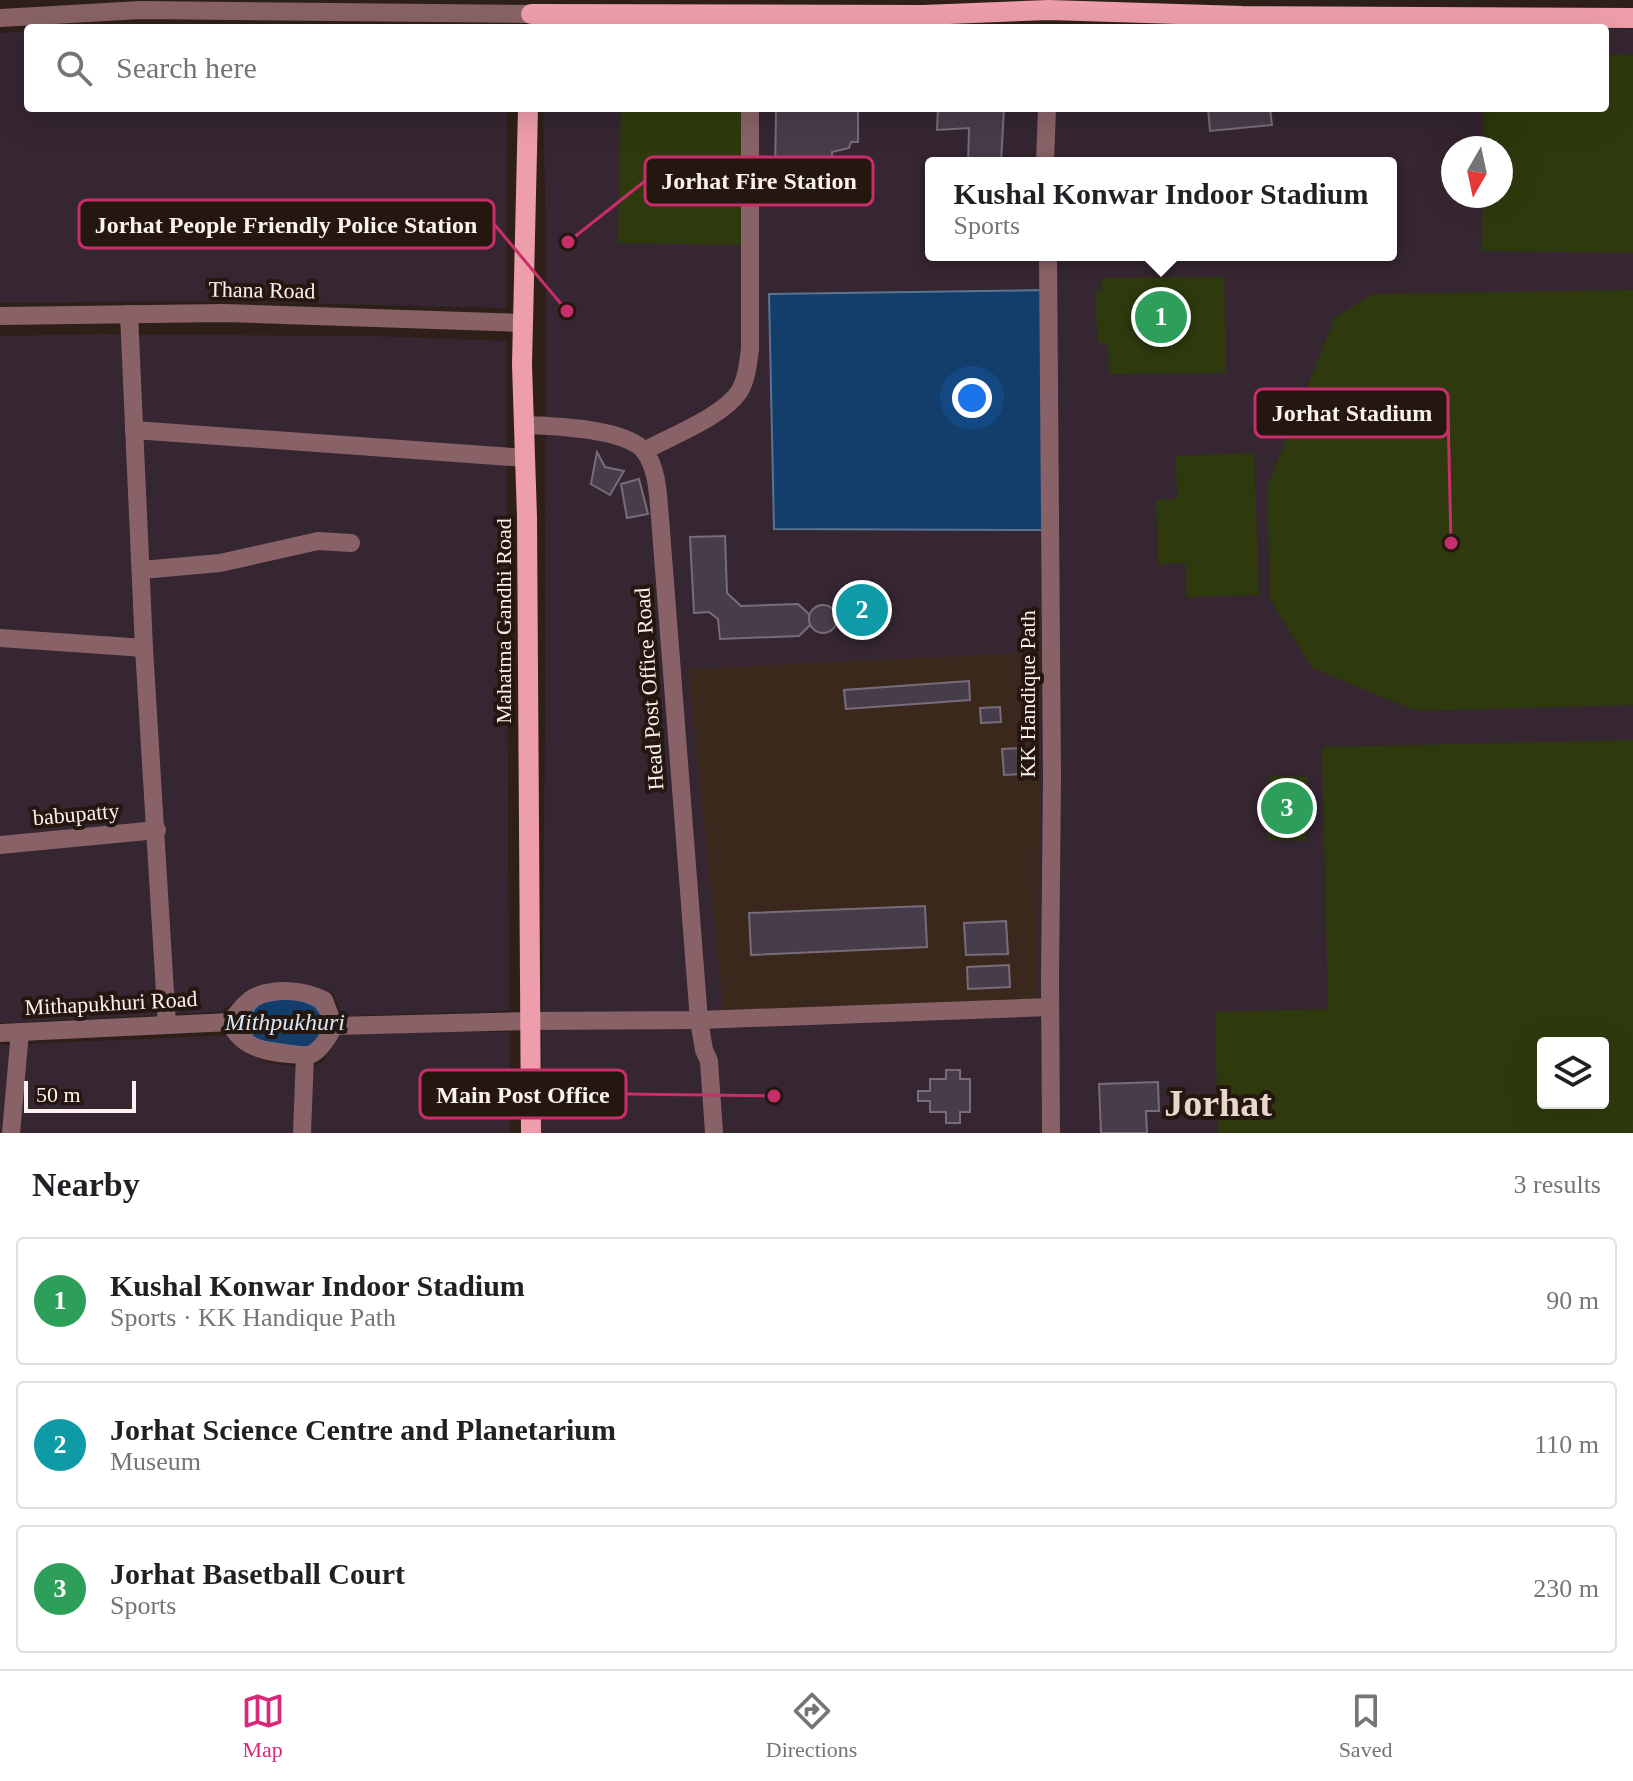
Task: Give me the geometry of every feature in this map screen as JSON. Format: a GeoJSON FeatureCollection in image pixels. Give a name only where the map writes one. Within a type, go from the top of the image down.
{"type":"FeatureCollection","features":[{"type":"Feature","properties":{"kind":"main road"},"geometry":{"type":"LineString","coordinates":[[530,14],[705,7],[750,21],[923,15],[1050,19],[1086,6],[1622,12]]}},
{"type":"Feature","properties":{"kind":"main road","name":"Mahatma Gandhi Road"},"geometry":{"type":"LineString","coordinates":[[528,112],[522,323],[526,458],[531,1133]]}},
{"type":"Feature","properties":{"kind":"street"},"geometry":{"type":"LineString","coordinates":[[0,18],[78,20],[119,6],[194,5],[530,14]]}},
{"type":"Feature","properties":{"kind":"street"},"geometry":{"type":"LineString","coordinates":[[524,425],[616,435],[644,451],[725,407],[738,392],[747,371],[750,349],[750,112]]}},
{"type":"Feature","properties":{"kind":"street"},"geometry":{"type":"LineString","coordinates":[[1045,157],[1047,112]]}},
{"type":"Feature","properties":{"kind":"street","name":"KK Handique Path"},"geometry":{"type":"LineString","coordinates":[[1048,261],[1051,1133]]}},
{"type":"Feature","properties":{"kind":"street","name":"Thana Road"},"geometry":{"type":"LineString","coordinates":[[0,316],[223,313],[522,323]]}},
{"type":"Feature","properties":{"kind":"street"},"geometry":{"type":"LineString","coordinates":[[129,314],[144,648],[167,1025]]}},
{"type":"Feature","properties":{"kind":"street"},"geometry":{"type":"LineString","coordinates":[[134,430],[526,458]]}},
{"type":"Feature","properties":{"kind":"street","name":"Head Post Office Road"},"geometry":{"type":"LineString","coordinates":[[644,451],[653,468],[660,518],[699,1020],[709,1061],[714,1133]]}},
{"type":"Feature","properties":{"kind":"street"},"geometry":{"type":"LineString","coordinates":[[142,570],[220,563],[318,541],[351,543]]}},
{"type":"Feature","properties":{"kind":"street"},"geometry":{"type":"LineString","coordinates":[[0,638],[144,648]]}},
{"type":"Feature","properties":{"kind":"street","name":"babupatty"},"geometry":{"type":"LineString","coordinates":[[0,845],[157,830]]}},
{"type":"Feature","properties":{"kind":"street"},"geometry":{"type":"LineString","coordinates":[[287,991],[324,1000],[334,1026],[318,1049],[305,1055],[250,1046],[230,1022],[255,997],[287,991]]}},
{"type":"Feature","properties":{"kind":"street"},"geometry":{"type":"LineString","coordinates":[[334,1026],[699,1020],[1050,1007]]}},
{"type":"Feature","properties":{"kind":"street","name":"Mithapukhuri Road"},"geometry":{"type":"LineString","coordinates":[[0,1033],[230,1022]]}},
{"type":"Feature","properties":{"kind":"street"},"geometry":{"type":"LineString","coordinates":[[11,1133],[20,1032]]}},
{"type":"Feature","properties":{"kind":"street","name":"Head Post Office Road"},"geometry":{"type":"LineString","coordinates":[[704,1050],[701,1061],[705,1133]]}},
{"type":"Feature","properties":{"kind":"street"},"geometry":{"type":"LineString","coordinates":[[302,1133],[305,1055]]}},
{"type":"Feature","properties":{"kind":"shaded area"},"geometry":{"type":"Polygon","coordinates":[[[1609,28],[1633,29],[1633,1133],[541,1133],[546,228],[543,112],[1609,112],[1609,28]]]}},
{"type":"Feature","properties":{"kind":"shaded area"},"geometry":{"type":"Polygon","coordinates":[[[24,32],[24,112],[507,112],[506,308],[204,301],[0,303],[0,33],[24,32]]]}},
{"type":"Feature","properties":{"kind":"shaded area"},"geometry":{"type":"Polygon","coordinates":[[[0,336],[371,336],[506,341],[509,1011],[343,1016],[332,992],[300,987],[255,987],[220,1012],[0,1023],[0,336]]]}},
{"type":"Feature","properties":{"kind":"shaded area"},"geometry":{"type":"Polygon","coordinates":[[[1041,652],[1037,1009],[724,1017],[688,669],[1041,652]]]}},
{"type":"Feature","properties":{"kind":"shaded area"},"geometry":{"type":"Polygon","coordinates":[[[510,1032],[510,1133],[0,1133],[0,1045],[238,1035],[247,1054],[269,1063],[310,1068],[323,1062],[339,1035],[510,1032]]]}},
{"type":"Feature","properties":{"kind":"green space"},"geometry":{"type":"Polygon","coordinates":[[[1609,55],[1633,55],[1633,253],[1482,251],[1483,208],[1513,208],[1513,136],[1484,136],[1484,112],[1609,112],[1609,55]]]}},
{"type":"Feature","properties":{"kind":"green space"},"geometry":{"type":"Polygon","coordinates":[[[621,112],[745,112],[742,245],[618,243],[621,112]]]}},
{"type":"Feature","properties":{"kind":"green space"},"geometry":{"type":"Polygon","coordinates":[[[1224,277],[1226,373],[1109,374],[1108,343],[1097,343],[1096,291],[1102,290],[1102,278],[1224,277]]]}},
{"type":"Feature","properties":{"kind":"green space"},"geometry":{"type":"Polygon","coordinates":[[[1633,290],[1633,705],[1417,711],[1312,668],[1270,599],[1267,487],[1335,317],[1373,294],[1633,290]]]}},
{"type":"Feature","properties":{"kind":"green space"},"geometry":{"type":"Polygon","coordinates":[[[1254,453],[1259,595],[1186,597],[1185,563],[1158,564],[1156,500],[1177,499],[1176,456],[1254,453]]]}},
{"type":"Feature","properties":{"kind":"green space"},"geometry":{"type":"Polygon","coordinates":[[[1633,740],[1633,1133],[1218,1133],[1215,1012],[1328,1009],[1322,747],[1633,740]]]}},
{"type":"Feature","properties":{"kind":"green space"},"geometry":{"type":"Polygon","coordinates":[[[1269,776],[1307,777],[1306,841],[1267,840],[1269,776]]]}},
{"type":"Feature","properties":{"kind":"water"},"geometry":{"type":"Polygon","coordinates":[[[1045,290],[1045,530],[774,529],[769,294],[1045,290]]]}},
{"type":"Feature","properties":{"kind":"water","name":"Mithpukhuri"},"geometry":{"type":"Polygon","coordinates":[[[297,998],[315,1006],[321,1014],[320,1037],[315,1047],[253,1040],[251,1016],[259,1004],[297,998]]]}},
{"type":"Feature","properties":{"kind":"building"},"geometry":{"type":"Polygon","coordinates":[[[776,112],[858,112],[858,142],[851,142],[849,148],[832,152],[831,177],[799,177],[796,182],[775,181],[776,112]]]}},
{"type":"Feature","properties":{"kind":"building"},"geometry":{"type":"Polygon","coordinates":[[[938,112],[1004,112],[1001,157],[968,157],[969,128],[937,130],[938,112]]]}},
{"type":"Feature","properties":{"kind":"building"},"geometry":{"type":"Polygon","coordinates":[[[1208,112],[1270,112],[1272,125],[1210,131],[1208,112]]]}},
{"type":"Feature","properties":{"kind":"building"},"geometry":{"type":"Polygon","coordinates":[[[597,452],[605,467],[624,471],[610,495],[591,484],[597,452]]]}},
{"type":"Feature","properties":{"kind":"building"},"geometry":{"type":"Polygon","coordinates":[[[639,479],[648,514],[627,518],[621,484],[639,479]]]}},
{"type":"Feature","properties":{"kind":"building"},"geometry":{"type":"Polygon","coordinates":[[[725,536],[727,593],[741,606],[798,604],[809,614],[810,625],[799,636],[720,639],[718,619],[709,612],[694,613],[690,537],[725,536]]]}},
{"type":"Feature","properties":{"kind":"building"},"geometry":{"type":"Polygon","coordinates":[[[823,605],[833,609],[837,619],[833,629],[823,633],[813,629],[809,619],[813,609],[823,605]]]}},
{"type":"Feature","properties":{"kind":"building"},"geometry":{"type":"Polygon","coordinates":[[[969,681],[970,700],[846,709],[844,690],[969,681]]]}},
{"type":"Feature","properties":{"kind":"building"},"geometry":{"type":"Polygon","coordinates":[[[1000,707],[1001,722],[981,723],[980,708],[1000,707]]]}},
{"type":"Feature","properties":{"kind":"building"},"geometry":{"type":"Polygon","coordinates":[[[1021,748],[1023,774],[1004,775],[1002,749],[1021,748]]]}},
{"type":"Feature","properties":{"kind":"building"},"geometry":{"type":"Polygon","coordinates":[[[925,906],[927,947],[751,955],[749,913],[925,906]]]}},
{"type":"Feature","properties":{"kind":"building"},"geometry":{"type":"Polygon","coordinates":[[[1006,921],[1008,954],[966,955],[964,923],[1006,921]]]}},
{"type":"Feature","properties":{"kind":"building"},"geometry":{"type":"Polygon","coordinates":[[[1009,965],[1010,987],[968,989],[967,967],[1009,965]]]}},
{"type":"Feature","properties":{"kind":"building"},"geometry":{"type":"Polygon","coordinates":[[[946,1070],[960,1070],[960,1079],[970,1079],[970,1112],[960,1112],[960,1123],[946,1123],[946,1112],[930,1112],[930,1101],[918,1101],[918,1091],[930,1091],[930,1079],[946,1079],[946,1070]]]}},
{"type":"Feature","properties":{"kind":"building"},"geometry":{"type":"Polygon","coordinates":[[[1158,1082],[1159,1111],[1146,1111],[1147,1133],[1101,1133],[1099,1084],[1158,1082]]]}},
{"type":"Feature","properties":{"kind":"place","name":"Jorhat Fire Station"},"geometry":{"type":"Point","coordinates":[568,242]}},
{"type":"Feature","properties":{"kind":"place","name":"Jorhat People Friendly Police Station"},"geometry":{"type":"Point","coordinates":[567,311]}},
{"type":"Feature","properties":{"kind":"place","name":"Kushal Konwar Indoor Stadium"},"geometry":{"type":"Point","coordinates":[1161,317]}},
{"type":"Feature","properties":{"kind":"place","name":"Jorhat Stadium"},"geometry":{"type":"Point","coordinates":[1451,543]}},
{"type":"Feature","properties":{"kind":"place","name":"Jorhat Science Centre and Planetarium"},"geometry":{"type":"Point","coordinates":[862,610]}},
{"type":"Feature","properties":{"kind":"place","name":"Jorhat Basetball Court"},"geometry":{"type":"Point","coordinates":[1287,808]}},
{"type":"Feature","properties":{"kind":"place","name":"Main Post Office"},"geometry":{"type":"Point","coordinates":[774,1096]}},
{"type":"Feature","properties":{"kind":"district","name":"Jorhat"},"geometry":{"type":"Point","coordinates":[1218,1103]}}]}
